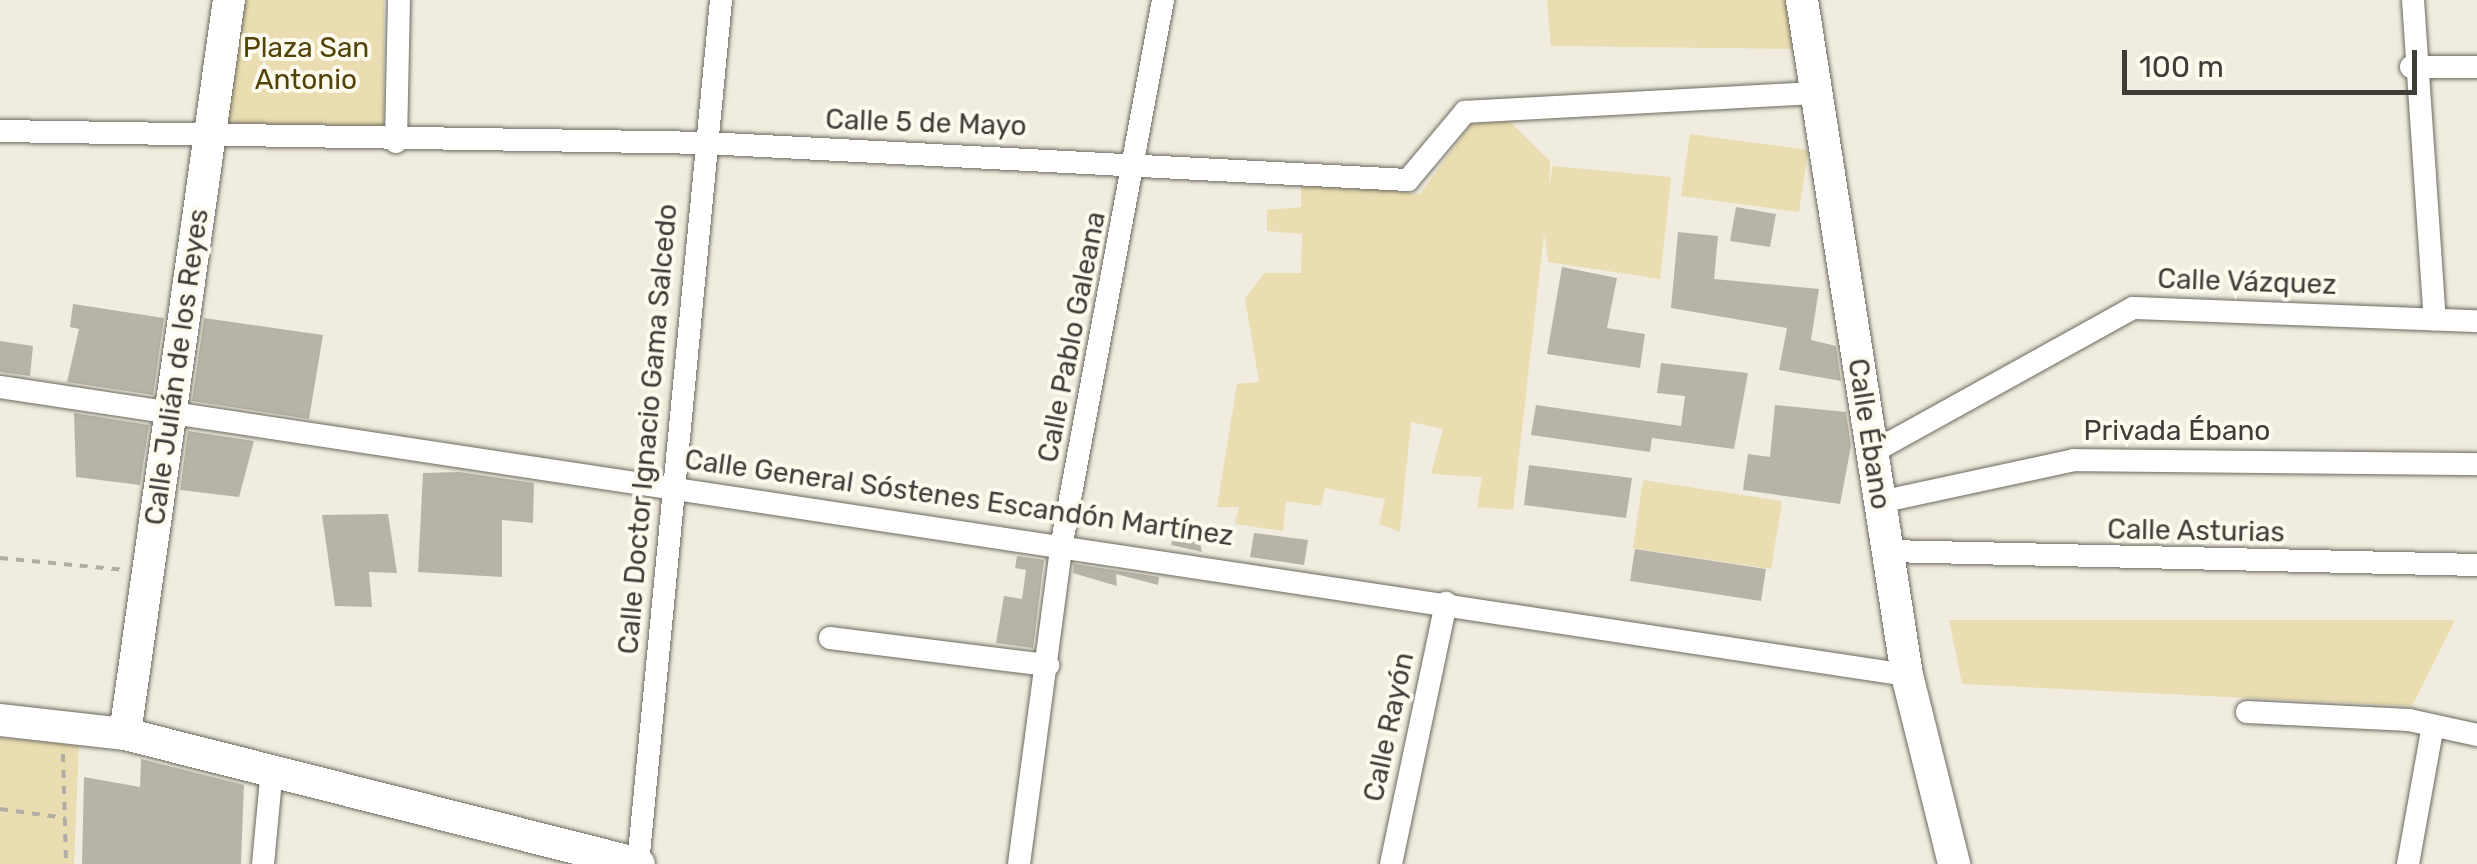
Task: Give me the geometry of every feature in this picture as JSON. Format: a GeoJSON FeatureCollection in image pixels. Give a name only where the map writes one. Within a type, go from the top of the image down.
{"type":"FeatureCollection","features":[{"type":"Feature","properties":{"kind":"street","name":"Calle Julián de los Reyes"},"geometry":{"type":"LineString","coordinates":[[125,734],[229,0]]}},
{"type":"Feature","properties":{"kind":"street"},"geometry":{"type":"LineString","coordinates":[[396,142],[399,0]]}},
{"type":"Feature","properties":{"kind":"street","name":"Calle Doctor Ignacio Gama Salcedo"},"geometry":{"type":"LineString","coordinates":[[638,864],[722,0]]}},
{"type":"Feature","properties":{"kind":"street","name":"Calle Pablo Galeana"},"geometry":{"type":"LineString","coordinates":[[1019,864],[1062,542],[1138,162],[1163,0]]}},
{"type":"Feature","properties":{"kind":"street","name":"Calle Ébano"},"geometry":{"type":"LineString","coordinates":[[1802,0],[1880,502],[1901,552],[1908,676],[1954,864]]}},
{"type":"Feature","properties":{"kind":"street"},"geometry":{"type":"LineString","coordinates":[[2413,0],[2411,66],[2435,319]]}},
{"type":"Feature","properties":{"kind":"street"},"geometry":{"type":"LineString","coordinates":[[2411,66],[2477,66]]}},
{"type":"Feature","properties":{"kind":"street","name":"Calle 5 de Mayo"},"geometry":{"type":"LineString","coordinates":[[0,130],[208,140],[706,144],[1138,162],[1408,180],[1465,112],[1816,93]]}},
{"type":"Feature","properties":{"kind":"street","name":"Calle Vázquez"},"geometry":{"type":"LineString","coordinates":[[1873,452],[2133,308],[2477,321]]}},
{"type":"Feature","properties":{"kind":"street","name":"Calle General Sóstenes Escandón Martínez"},"geometry":{"type":"LineString","coordinates":[[0,386],[170,419],[1062,542],[1908,676]]}},
{"type":"Feature","properties":{"kind":"street","name":"Privada Ébano"},"geometry":{"type":"LineString","coordinates":[[1880,502],[2074,460],[2477,464]]}},
{"type":"Feature","properties":{"kind":"street","name":"Calle Asturias"},"geometry":{"type":"LineString","coordinates":[[1901,552],[2477,565]]}},
{"type":"Feature","properties":{"kind":"street","name":"Calle Rayón"},"geometry":{"type":"LineString","coordinates":[[1391,864],[1446,604]]}},
{"type":"Feature","properties":{"kind":"street"},"geometry":{"type":"LineString","coordinates":[[830,638],[1048,665]]}},
{"type":"Feature","properties":{"kind":"street"},"geometry":{"type":"LineString","coordinates":[[2247,712],[2409,720],[2432,730],[2477,735]]}},
{"type":"Feature","properties":{"kind":"street"},"geometry":{"type":"LineString","coordinates":[[0,720],[125,734],[272,768],[638,864]]}},
{"type":"Feature","properties":{"kind":"street"},"geometry":{"type":"LineString","coordinates":[[2408,864],[2432,730]]}},
{"type":"Feature","properties":{"kind":"street"},"geometry":{"type":"LineString","coordinates":[[263,864],[272,768]]}},
{"type":"Feature","properties":{"kind":"path"},"geometry":{"type":"LineString","coordinates":[[0,558],[148,572]]}},
{"type":"Feature","properties":{"kind":"path"},"geometry":{"type":"LineString","coordinates":[[63,726],[66,864]]}},
{"type":"Feature","properties":{"kind":"path"},"geometry":{"type":"LineString","coordinates":[[0,810],[65,818]]}},
{"type":"Feature","properties":{"kind":"green space","name":"Plaza San Antonio"},"geometry":{"type":"Polygon","coordinates":[[[237,0],[384,0],[384,132],[218,129],[237,0]]]}},
{"type":"Feature","properties":{"kind":"green space"},"geometry":{"type":"Polygon","coordinates":[[[1547,0],[1789,0],[1796,49],[1551,46],[1547,0]]]}},
{"type":"Feature","properties":{"kind":"green space"},"geometry":{"type":"Polygon","coordinates":[[[1509,121],[1550,161],[1549,186],[1553,166],[1671,177],[1660,279],[1548,262],[1544,233],[1513,510],[1477,507],[1482,477],[1431,474],[1443,429],[1411,422],[1400,532],[1379,524],[1385,499],[1325,488],[1321,506],[1286,501],[1283,531],[1235,524],[1239,507],[1217,507],[1237,384],[1259,382],[1245,299],[1264,273],[1301,273],[1302,234],[1267,231],[1267,210],[1301,207],[1301,180],[1420,194],[1471,124],[1509,121]]]}},
{"type":"Feature","properties":{"kind":"green space"},"geometry":{"type":"Polygon","coordinates":[[[1690,134],[1808,150],[1799,212],[1681,196],[1690,134]]]}},
{"type":"Feature","properties":{"kind":"green space"},"geometry":{"type":"Polygon","coordinates":[[[1643,480],[1782,501],[1771,569],[1633,548],[1643,480]]]}},
{"type":"Feature","properties":{"kind":"green space"},"geometry":{"type":"Polygon","coordinates":[[[1949,620],[2455,620],[2412,706],[1962,684],[1949,620]]]}},
{"type":"Feature","properties":{"kind":"green space"},"geometry":{"type":"Polygon","coordinates":[[[0,738],[79,745],[74,864],[0,864],[0,738]]]}},
{"type":"Feature","properties":{"kind":"building"},"geometry":{"type":"Polygon","coordinates":[[[1736,207],[1776,214],[1770,247],[1730,241],[1736,207]]]}},
{"type":"Feature","properties":{"kind":"building"},"geometry":{"type":"Polygon","coordinates":[[[1678,232],[1718,236],[1714,279],[1819,289],[1811,340],[1836,346],[1841,381],[1779,370],[1787,328],[1671,308],[1678,232]]]}},
{"type":"Feature","properties":{"kind":"building"},"geometry":{"type":"Polygon","coordinates":[[[1562,267],[1617,278],[1607,328],[1645,334],[1640,368],[1547,354],[1562,267]]]}},
{"type":"Feature","properties":{"kind":"building"},"geometry":{"type":"Polygon","coordinates":[[[73,304],[164,318],[153,395],[67,382],[79,329],[70,327],[73,304]]]}},
{"type":"Feature","properties":{"kind":"building"},"geometry":{"type":"Polygon","coordinates":[[[204,318],[323,335],[309,419],[192,401],[204,318]]]}},
{"type":"Feature","properties":{"kind":"building"},"geometry":{"type":"Polygon","coordinates":[[[0,341],[33,346],[30,376],[0,372],[0,341]]]}},
{"type":"Feature","properties":{"kind":"building"},"geometry":{"type":"Polygon","coordinates":[[[1661,363],[1748,373],[1734,449],[1652,438],[1650,452],[1531,435],[1536,405],[1681,426],[1685,396],[1657,393],[1661,363]]]}},
{"type":"Feature","properties":{"kind":"building"},"geometry":{"type":"Polygon","coordinates":[[[1775,405],[1846,412],[1851,446],[1840,504],[1743,490],[1748,454],[1770,457],[1775,405]]]}},
{"type":"Feature","properties":{"kind":"building"},"geometry":{"type":"Polygon","coordinates":[[[74,413],[149,425],[140,485],[76,477],[74,413]]]}},
{"type":"Feature","properties":{"kind":"building"},"geometry":{"type":"Polygon","coordinates":[[[188,431],[254,441],[239,497],[180,490],[188,431]]]}},
{"type":"Feature","properties":{"kind":"building"},"geometry":{"type":"Polygon","coordinates":[[[1529,465],[1632,478],[1626,518],[1524,505],[1529,465]]]}},
{"type":"Feature","properties":{"kind":"building"},"geometry":{"type":"Polygon","coordinates":[[[459,472],[534,483],[533,523],[502,520],[502,577],[418,572],[423,473],[459,472]]]}},
{"type":"Feature","properties":{"kind":"building"},"geometry":{"type":"Polygon","coordinates":[[[388,514],[397,573],[369,572],[372,607],[335,606],[322,515],[388,514]]]}},
{"type":"Feature","properties":{"kind":"building"},"geometry":{"type":"Polygon","coordinates":[[[1176,522],[1196,525],[1202,552],[1171,545],[1176,522]]]}},
{"type":"Feature","properties":{"kind":"building"},"geometry":{"type":"Polygon","coordinates":[[[1254,533],[1308,540],[1304,565],[1250,557],[1254,533]]]}},
{"type":"Feature","properties":{"kind":"building"},"geometry":{"type":"Polygon","coordinates":[[[1635,549],[1766,569],[1761,601],[1630,581],[1635,549]]]}},
{"type":"Feature","properties":{"kind":"building"},"geometry":{"type":"Polygon","coordinates":[[[1017,556],[1044,560],[1033,648],[996,643],[1004,596],[1022,599],[1026,570],[1015,568],[1017,556]]]}},
{"type":"Feature","properties":{"kind":"building"},"geometry":{"type":"Polygon","coordinates":[[[1074,564],[1159,577],[1158,585],[1116,574],[1117,586],[1073,573],[1074,564]]]}},
{"type":"Feature","properties":{"kind":"building"},"geometry":{"type":"Polygon","coordinates":[[[141,759],[244,785],[241,864],[82,864],[84,777],[140,787],[141,759]]]}}]}
